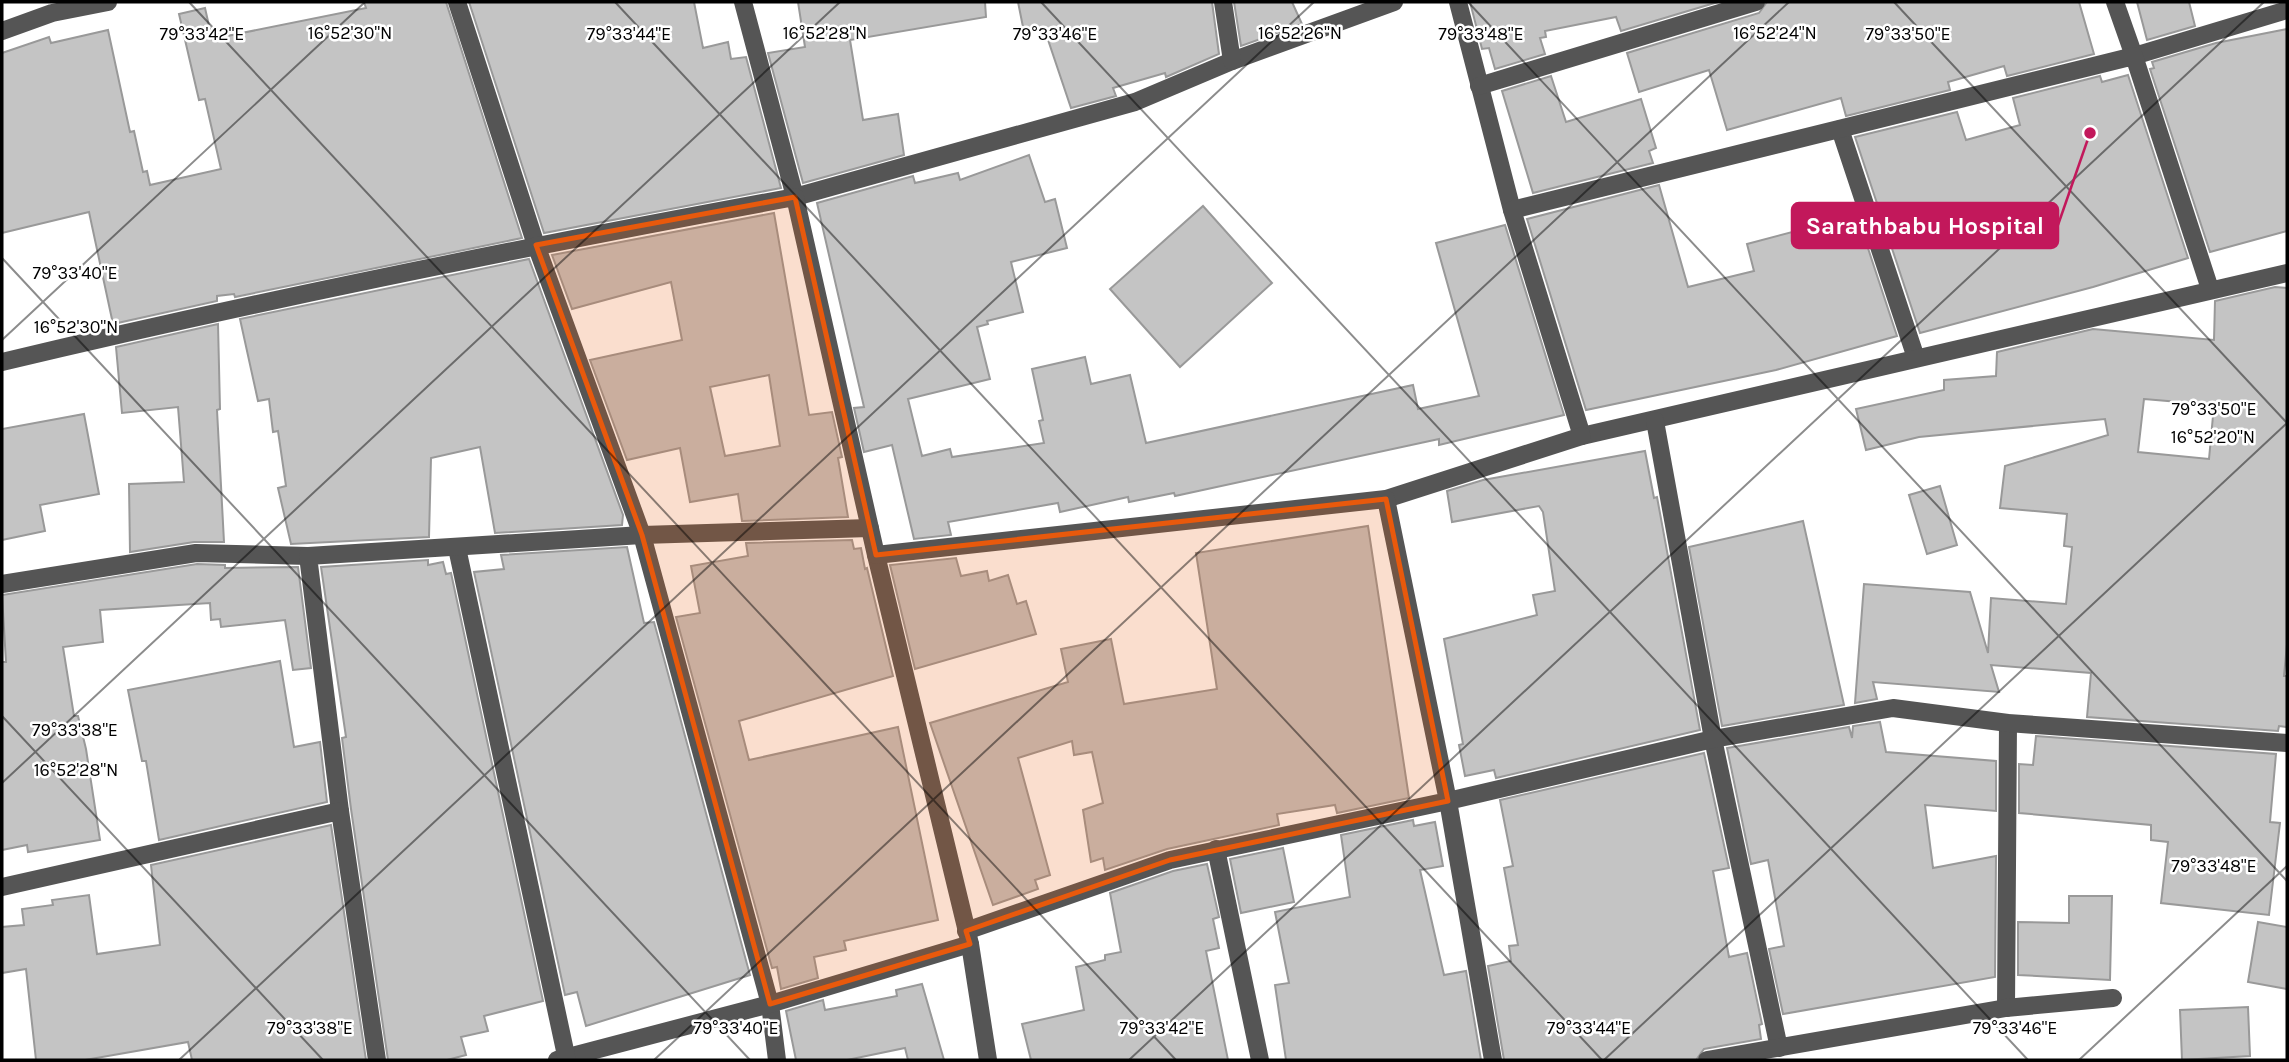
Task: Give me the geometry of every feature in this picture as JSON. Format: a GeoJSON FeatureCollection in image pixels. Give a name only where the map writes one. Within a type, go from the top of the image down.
{"type":"FeatureCollection","features":[{"type":"Feature","properties":{"kind":"street"},"geometry":{"type":"LineString","coordinates":[[2,31],[50,8],[108,2]]}},
{"type":"Feature","properties":{"kind":"street"},"geometry":{"type":"LineString","coordinates":[[457,2],[536,245],[642,535],[771,1004],[777,1060]]}},
{"type":"Feature","properties":{"kind":"street"},"geometry":{"type":"LineString","coordinates":[[743,2],[795,197],[876,555],[968,937],[988,1060]]}},
{"type":"Feature","properties":{"kind":"street"},"geometry":{"type":"LineString","coordinates":[[1223,2],[1231,61]]}},
{"type":"Feature","properties":{"kind":"street"},"geometry":{"type":"LineString","coordinates":[[2,362],[204,313],[536,245],[795,197],[1135,102],[1231,61],[1394,2]]}},
{"type":"Feature","properties":{"kind":"street"},"geometry":{"type":"LineString","coordinates":[[1458,2],[1512,210],[1582,436]]}},
{"type":"Feature","properties":{"kind":"street"},"geometry":{"type":"LineString","coordinates":[[1479,86],[1756,2]]}},
{"type":"Feature","properties":{"kind":"street"},"geometry":{"type":"LineString","coordinates":[[2115,2],[2210,289]]}},
{"type":"Feature","properties":{"kind":"street"},"geometry":{"type":"LineString","coordinates":[[1512,210],[2134,56],[2287,10]]}},
{"type":"Feature","properties":{"kind":"street"},"geometry":{"type":"LineString","coordinates":[[1840,129],[1916,358]]}},
{"type":"Feature","properties":{"kind":"street"},"geometry":{"type":"LineString","coordinates":[[876,555],[1386,499],[1582,436],[2287,273]]}},
{"type":"Feature","properties":{"kind":"street"},"geometry":{"type":"LineString","coordinates":[[1655,421],[1713,739],[1779,1048]]}},
{"type":"Feature","properties":{"kind":"street"},"geometry":{"type":"LineString","coordinates":[[1386,499],[1448,801],[1493,1060]]}},
{"type":"Feature","properties":{"kind":"street"},"geometry":{"type":"LineString","coordinates":[[2,584],[196,553],[308,556],[642,535],[870,528]]}},
{"type":"Feature","properties":{"kind":"street"},"geometry":{"type":"LineString","coordinates":[[457,548],[564,1059],[771,1004],[968,937],[1170,860],[1448,801],[1713,739],[1893,708],[2008,723],[2287,743]]}},
{"type":"Feature","properties":{"kind":"street"},"geometry":{"type":"LineString","coordinates":[[308,556],[340,811],[377,1060]]}},
{"type":"Feature","properties":{"kind":"street"},"geometry":{"type":"LineString","coordinates":[[2006,1008],[2008,723]]}},
{"type":"Feature","properties":{"kind":"street"},"geometry":{"type":"LineString","coordinates":[[2,887],[340,811]]}},
{"type":"Feature","properties":{"kind":"street"},"geometry":{"type":"LineString","coordinates":[[1216,849],[1260,1060]]}},
{"type":"Feature","properties":{"kind":"street"},"geometry":{"type":"LineString","coordinates":[[1707,1060],[2006,1008],[2113,998]]}},
{"type":"Feature","properties":{"kind":"highlighted area"},"geometry":{"type":"Polygon","coordinates":[[[795,197],[876,555],[1386,499],[1448,801],[1170,860],[966,931],[970,944],[770,1004],[642,535],[536,245],[795,197]]]}},
{"type":"Feature","properties":{"kind":"building"},"geometry":{"type":"Polygon","coordinates":[[[364,2],[446,2],[522,238],[235,297],[234,294],[217,296],[217,301],[113,324],[89,212],[2,233],[2,53],[49,37],[51,43],[108,30],[130,132],[134,131],[143,172],[147,171],[150,185],[221,169],[205,99],[199,100],[179,14],[205,8],[212,39],[366,8],[364,2]]]}},
{"type":"Feature","properties":{"kind":"building"},"geometry":{"type":"Polygon","coordinates":[[[469,2],[694,2],[703,48],[728,42],[731,59],[746,57],[781,188],[544,233],[469,2]]]}},
{"type":"Feature","properties":{"kind":"building"},"geometry":{"type":"Polygon","coordinates":[[[798,2],[985,2],[986,17],[850,40],[863,120],[898,114],[904,155],[803,183],[768,53],[805,47],[798,2]]]}},
{"type":"Feature","properties":{"kind":"building"},"geometry":{"type":"Polygon","coordinates":[[[1018,2],[1212,2],[1219,54],[1166,77],[1165,73],[1113,88],[1116,96],[1071,108],[1044,28],[1024,32],[1018,2]]]}},
{"type":"Feature","properties":{"kind":"building"},"geometry":{"type":"Polygon","coordinates":[[[1234,2],[1292,2],[1302,24],[1241,46],[1234,2]]]}},
{"type":"Feature","properties":{"kind":"building"},"geometry":{"type":"Polygon","coordinates":[[[1470,2],[1718,2],[1621,31],[1616,17],[1545,31],[1546,37],[1540,38],[1545,54],[1495,69],[1489,48],[1482,49],[1470,2]]]}},
{"type":"Feature","properties":{"kind":"building"},"geometry":{"type":"Polygon","coordinates":[[[1767,2],[2079,2],[2094,54],[2007,76],[2004,66],[1948,82],[1950,90],[1846,116],[1841,98],[1727,130],[1709,70],[1639,92],[1627,53],[1759,13],[1767,2]]]}},
{"type":"Feature","properties":{"kind":"building"},"geometry":{"type":"Polygon","coordinates":[[[2137,2],[2189,2],[2195,26],[2147,40],[2137,2]]]}},
{"type":"Feature","properties":{"kind":"building"},"geometry":{"type":"Polygon","coordinates":[[[2287,29],[2287,231],[2210,252],[2150,69],[2154,68],[2152,62],[2216,43],[2287,29]]]}},
{"type":"Feature","properties":{"kind":"building"},"geometry":{"type":"Polygon","coordinates":[[[2128,75],[2188,258],[2093,287],[1920,333],[1855,137],[1957,112],[1966,140],[2020,125],[2013,98],[2100,76],[2102,82],[2128,75]]]}},
{"type":"Feature","properties":{"kind":"building"},"geometry":{"type":"Polygon","coordinates":[[[1551,76],[1566,122],[1641,99],[1656,148],[1649,151],[1653,163],[1533,193],[1502,91],[1551,76]]]}},
{"type":"Feature","properties":{"kind":"building"},"geometry":{"type":"Polygon","coordinates":[[[1029,155],[1045,202],[1055,199],[1067,248],[1011,262],[1023,312],[987,321],[988,324],[977,327],[990,379],[908,399],[922,456],[950,449],[952,457],[1044,443],[1039,421],[1043,420],[1032,369],[1085,357],[1091,384],[1130,375],[1146,443],[1413,385],[1418,409],[1479,396],[1436,243],[1505,225],[1564,415],[1439,445],[1439,439],[1175,496],[1174,493],[1129,502],[1128,497],[1060,512],[1058,503],[948,522],[951,535],[914,539],[892,445],[864,452],[854,408],[864,407],[817,203],[913,176],[915,183],[958,173],[960,180],[1029,155]]]}},
{"type":"Feature","properties":{"kind":"building"},"geometry":{"type":"Polygon","coordinates":[[[1659,185],[1688,287],[1754,271],[1747,244],[1857,215],[1897,336],[1776,370],[1586,410],[1527,219],[1659,185]]]}},
{"type":"Feature","properties":{"kind":"building"},"geometry":{"type":"Polygon","coordinates":[[[1203,206],[1272,283],[1180,367],[1110,289],[1203,206]]]}},
{"type":"Feature","properties":{"kind":"building"},"geometry":{"type":"Polygon","coordinates":[[[774,213],[809,415],[832,412],[842,457],[838,458],[848,517],[742,521],[738,494],[690,502],[680,448],[627,460],[590,360],[682,340],[671,282],[572,309],[552,255],[774,213]],[[769,375],[710,387],[725,456],[780,446],[769,375]]]}},
{"type":"Feature","properties":{"kind":"building"},"geometry":{"type":"Polygon","coordinates":[[[529,259],[623,515],[622,525],[495,533],[480,447],[431,458],[429,537],[291,544],[278,488],[286,486],[278,431],[273,432],[269,399],[258,401],[240,319],[529,259]]]}},
{"type":"Feature","properties":{"kind":"building"},"geometry":{"type":"Polygon","coordinates":[[[2275,287],[2287,288],[2287,644],[2284,676],[2287,676],[2287,727],[2279,726],[2278,731],[2087,717],[2091,673],[1991,665],[1999,692],[1873,682],[1877,699],[1855,703],[1864,584],[1970,592],[1988,653],[1991,598],[2066,604],[2072,547],[2064,546],[2067,514],[2000,508],[2005,466],[2108,435],[2105,419],[1919,437],[1866,450],[1856,409],[1944,390],[1944,380],[1996,376],[1997,352],[2093,329],[2214,340],[2215,301],[2275,287]],[[2144,399],[2138,452],[2209,459],[2214,405],[2144,399]]]}},
{"type":"Feature","properties":{"kind":"building"},"geometry":{"type":"Polygon","coordinates":[[[218,324],[220,409],[217,410],[224,542],[194,542],[130,552],[129,484],[184,482],[178,407],[122,413],[116,347],[218,324]]]}},
{"type":"Feature","properties":{"kind":"building"},"geometry":{"type":"Polygon","coordinates":[[[84,414],[99,494],[40,505],[45,531],[2,540],[2,429],[84,414]]]}},
{"type":"Feature","properties":{"kind":"building"},"geometry":{"type":"Polygon","coordinates":[[[1645,451],[1654,498],[1657,497],[1700,730],[1496,778],[1494,770],[1465,776],[1459,745],[1463,744],[1444,639],[1537,615],[1533,595],[1555,591],[1543,512],[1539,506],[1452,522],[1447,491],[1483,480],[1645,451]]]}},
{"type":"Feature","properties":{"kind":"building"},"geometry":{"type":"Polygon","coordinates":[[[1940,486],[1957,545],[1927,554],[1909,495],[1940,486]]]}},
{"type":"Feature","properties":{"kind":"building"},"geometry":{"type":"Polygon","coordinates":[[[1803,521],[1844,705],[1722,726],[1689,547],[1803,521]]]}},
{"type":"Feature","properties":{"kind":"building"},"geometry":{"type":"Polygon","coordinates":[[[1368,526],[1409,798],[1337,813],[1335,805],[1277,814],[1279,825],[1167,849],[1105,870],[1103,858],[1091,862],[1083,810],[1103,803],[1092,752],[1074,755],[1072,741],[1018,758],[1050,875],[1035,880],[1038,889],[993,905],[930,723],[1068,682],[1061,649],[1111,639],[1124,704],[1217,689],[1196,553],[1368,526]]]}},
{"type":"Feature","properties":{"kind":"building"},"geometry":{"type":"Polygon","coordinates":[[[852,540],[854,549],[861,548],[893,676],[739,721],[749,760],[898,727],[938,920],[844,941],[846,950],[814,957],[818,978],[781,989],[777,967],[772,968],[676,617],[700,613],[691,566],[748,556],[746,543],[852,540]]]}},
{"type":"Feature","properties":{"kind":"building"},"geometry":{"type":"Polygon","coordinates":[[[627,547],[644,623],[654,622],[750,975],[586,1026],[577,992],[565,995],[474,572],[504,569],[501,555],[627,547]]]}},
{"type":"Feature","properties":{"kind":"building"},"geometry":{"type":"Polygon","coordinates":[[[956,558],[961,576],[987,571],[989,581],[1008,575],[1017,604],[1026,601],[1036,634],[915,669],[890,565],[956,558]]]}},
{"type":"Feature","properties":{"kind":"building"},"geometry":{"type":"Polygon","coordinates":[[[428,560],[428,565],[443,562],[446,574],[451,573],[543,1001],[484,1016],[488,1031],[461,1037],[466,1055],[447,1060],[388,1060],[351,809],[342,738],[346,737],[321,567],[428,560]]]}},
{"type":"Feature","properties":{"kind":"building"},"geometry":{"type":"Polygon","coordinates":[[[197,564],[225,565],[225,568],[298,567],[311,668],[293,670],[285,620],[221,627],[220,619],[211,620],[210,603],[100,610],[103,642],[63,647],[74,716],[78,716],[86,749],[100,840],[28,852],[27,845],[2,850],[2,662],[6,662],[2,595],[197,564]]]}},
{"type":"Feature","properties":{"kind":"building"},"geometry":{"type":"Polygon","coordinates":[[[280,661],[294,747],[320,742],[327,802],[159,840],[146,761],[142,761],[128,690],[280,661]]]}},
{"type":"Feature","properties":{"kind":"building"},"geometry":{"type":"Polygon","coordinates":[[[1880,722],[1886,752],[1996,761],[1996,811],[1925,805],[1933,868],[1996,856],[1995,977],[1783,1014],[1769,949],[1784,946],[1768,860],[1751,864],[1727,748],[1849,727],[1852,738],[1853,726],[1880,722]]]}},
{"type":"Feature","properties":{"kind":"building"},"geometry":{"type":"Polygon","coordinates":[[[2036,736],[2276,754],[2270,822],[2280,823],[2269,915],[2161,903],[2168,842],[2151,840],[2151,825],[2019,813],[2019,764],[2033,765],[2036,736]]]}},
{"type":"Feature","properties":{"kind":"building"},"geometry":{"type":"Polygon","coordinates":[[[1704,753],[1729,868],[1713,871],[1729,957],[1747,953],[1762,1024],[1759,1025],[1761,1039],[1704,1049],[1696,1060],[1504,1060],[1488,966],[1511,961],[1509,946],[1518,945],[1504,868],[1513,866],[1500,800],[1704,753]]]}},
{"type":"Feature","properties":{"kind":"building"},"geometry":{"type":"Polygon","coordinates":[[[1413,820],[1414,826],[1435,822],[1443,866],[1420,870],[1444,975],[1466,971],[1481,1060],[1286,1060],[1275,985],[1289,983],[1275,912],[1350,897],[1341,835],[1413,820]]]}},
{"type":"Feature","properties":{"kind":"building"},"geometry":{"type":"Polygon","coordinates":[[[331,825],[366,1060],[192,1060],[188,1042],[85,1060],[36,1060],[26,969],[2,973],[2,927],[24,925],[22,909],[53,905],[52,900],[89,895],[97,954],[160,945],[151,865],[331,825]]]}},
{"type":"Feature","properties":{"kind":"building"},"geometry":{"type":"Polygon","coordinates":[[[1283,848],[1294,902],[1241,913],[1230,859],[1283,848]]]}},
{"type":"Feature","properties":{"kind":"building"},"geometry":{"type":"Polygon","coordinates":[[[1207,864],[1219,917],[1213,919],[1219,948],[1206,951],[1228,1060],[1031,1060],[1022,1024],[1084,1010],[1076,967],[1105,960],[1105,955],[1121,952],[1110,893],[1173,871],[1207,864]]]}},
{"type":"Feature","properties":{"kind":"building"},"geometry":{"type":"Polygon","coordinates":[[[2069,896],[2112,896],[2110,980],[2018,975],[2018,922],[2069,923],[2069,896]]]}},
{"type":"Feature","properties":{"kind":"building"},"geometry":{"type":"Polygon","coordinates":[[[2258,922],[2287,927],[2287,989],[2248,982],[2258,922]]]}},
{"type":"Feature","properties":{"kind":"building"},"geometry":{"type":"Polygon","coordinates":[[[922,984],[944,1060],[908,1060],[905,1048],[847,1060],[796,1060],[786,1011],[823,1000],[825,1010],[897,996],[896,990],[922,984]]]}},
{"type":"Feature","properties":{"kind":"building"},"geometry":{"type":"Polygon","coordinates":[[[2248,1007],[2250,1056],[2182,1060],[2180,1010],[2248,1007]]]}},
{"type":"Feature","properties":{"kind":"place","name":"Sarathbabu Hospital"},"geometry":{"type":"Point","coordinates":[2090,133]}}]}
